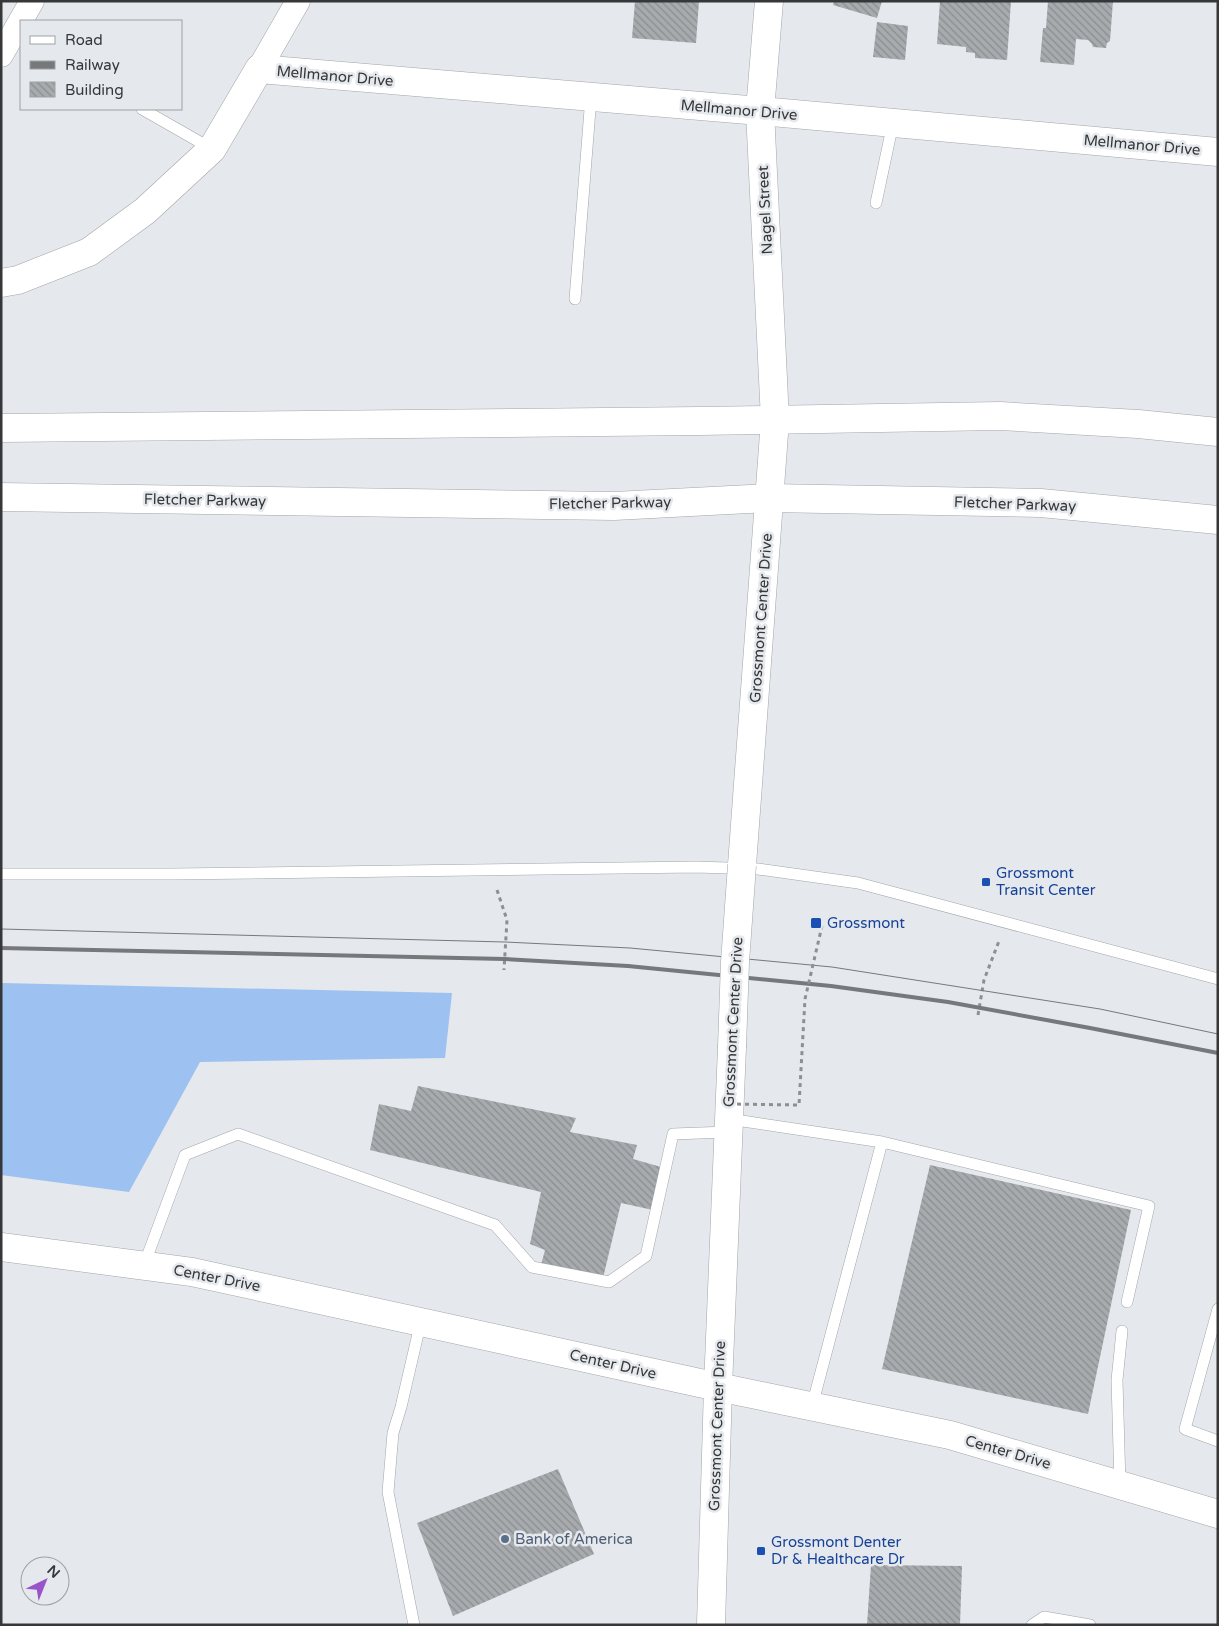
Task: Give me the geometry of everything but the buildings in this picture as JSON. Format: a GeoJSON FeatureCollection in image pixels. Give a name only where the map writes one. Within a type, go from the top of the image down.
{"type":"FeatureCollection","features":[{"type":"Feature","properties":{"kind":"main road","name":"Nagel Street"},"geometry":{"type":"LineString","coordinates":[[768,1],[760,111],[775,420]]}},
{"type":"Feature","properties":{"kind":"main road","name":"Mellmanor Drive"},"geometry":{"type":"LineString","coordinates":[[259,69],[1218,152]]}},
{"type":"Feature","properties":{"kind":"main road"},"geometry":{"type":"LineString","coordinates":[[1,283],[18,280],[90,252],[145,211],[212,149],[259,69]]}},
{"type":"Feature","properties":{"kind":"main road"},"geometry":{"type":"LineString","coordinates":[[1,428],[1000,416],[1138,424],[1218,432]]}},
{"type":"Feature","properties":{"kind":"main road","name":"Grossmont Center Drive"},"geometry":{"type":"LineString","coordinates":[[711,1625],[718,1387],[736,952],[775,420]]}},
{"type":"Feature","properties":{"kind":"main road","name":"Fletcher Parkway"},"geometry":{"type":"LineString","coordinates":[[1,497],[614,506],[770,498],[1042,503],[1218,520]]}},
{"type":"Feature","properties":{"kind":"main road","name":"Center Drive"},"geometry":{"type":"LineString","coordinates":[[1,1247],[192,1272],[718,1387],[950,1434],[1218,1514]]}},
{"type":"Feature","properties":{"kind":"street"},"geometry":{"type":"LineString","coordinates":[[21,20],[32,1]]}},
{"type":"Feature","properties":{"kind":"street"},"geometry":{"type":"LineString","coordinates":[[259,69],[298,1]]}},
{"type":"Feature","properties":{"kind":"street"},"geometry":{"type":"LineString","coordinates":[[1,55],[20,22]]}},
{"type":"Feature","properties":{"kind":"lane"},"geometry":{"type":"LineString","coordinates":[[575,299],[590,97]]}},
{"type":"Feature","properties":{"kind":"lane"},"geometry":{"type":"LineString","coordinates":[[144,110],[212,149]]}},
{"type":"Feature","properties":{"kind":"lane"},"geometry":{"type":"LineString","coordinates":[[876,203],[893,123]]}},
{"type":"Feature","properties":{"kind":"lane"},"geometry":{"type":"LineString","coordinates":[[1,874],[173,874],[696,867],[758,869],[858,883],[1218,979]]}},
{"type":"Feature","properties":{"kind":"lane"},"geometry":{"type":"LineString","coordinates":[[144,1266],[185,1155],[238,1134],[495,1225],[532,1267],[609,1282],[646,1256],[673,1134],[729,1118],[882,1142],[1149,1206],[1127,1302]]}},
{"type":"Feature","properties":{"kind":"lane"},"geometry":{"type":"LineString","coordinates":[[812,1406],[882,1142]]}},
{"type":"Feature","properties":{"kind":"lane"},"geometry":{"type":"LineString","coordinates":[[1218,1309],[1185,1429],[1218,1441]]}},
{"type":"Feature","properties":{"kind":"lane"},"geometry":{"type":"LineString","coordinates":[[414,1625],[388,1492],[393,1433],[421,1321]]}},
{"type":"Feature","properties":{"kind":"lane"},"geometry":{"type":"LineString","coordinates":[[1120,1485],[1117,1380],[1122,1331]]}},
{"type":"Feature","properties":{"kind":"lane"},"geometry":{"type":"LineString","coordinates":[[1032,1625],[1044,1617],[1090,1625]]}},
{"type":"Feature","properties":{"kind":"path"},"geometry":{"type":"LineString","coordinates":[[490,870],[507,920],[504,970]]}},
{"type":"Feature","properties":{"kind":"path"},"geometry":{"type":"LineString","coordinates":[[978,1015],[984,980],[1007,922]]}},
{"type":"Feature","properties":{"kind":"path"},"geometry":{"type":"LineString","coordinates":[[729,1118],[799,1105],[805,999],[822,926]]}},
{"type":"Feature","properties":{"kind":"shaded area"},"geometry":{"type":"Polygon","coordinates":[[[1,983],[452,993],[445,1058],[200,1062],[129,1192],[1,1175],[1,983]]]}},
{"type":"Feature","properties":{"kind":"tram line"},"geometry":{"type":"LineString","coordinates":[[1,929],[505,942],[630,948],[832,967],[1100,1009],[1218,1034]]}},
{"type":"Feature","properties":{"kind":"railway"},"geometry":{"type":"LineString","coordinates":[[1,948],[505,959],[628,966],[831,986],[948,1002],[1218,1053]]}},
{"type":"Feature","properties":{"kind":"place","name":"Grossmont Transit Center"},"geometry":{"type":"Point","coordinates":[986,882]}},
{"type":"Feature","properties":{"kind":"place","name":"Grossmont"},"geometry":{"type":"Point","coordinates":[816,923]}},
{"type":"Feature","properties":{"kind":"place","name":"Bank of America"},"geometry":{"type":"Point","coordinates":[505,1539]}},
{"type":"Feature","properties":{"kind":"place","name":"Grossmont Denter Dr & Healthcare Dr"},"geometry":{"type":"Point","coordinates":[761,1551]}}]}
